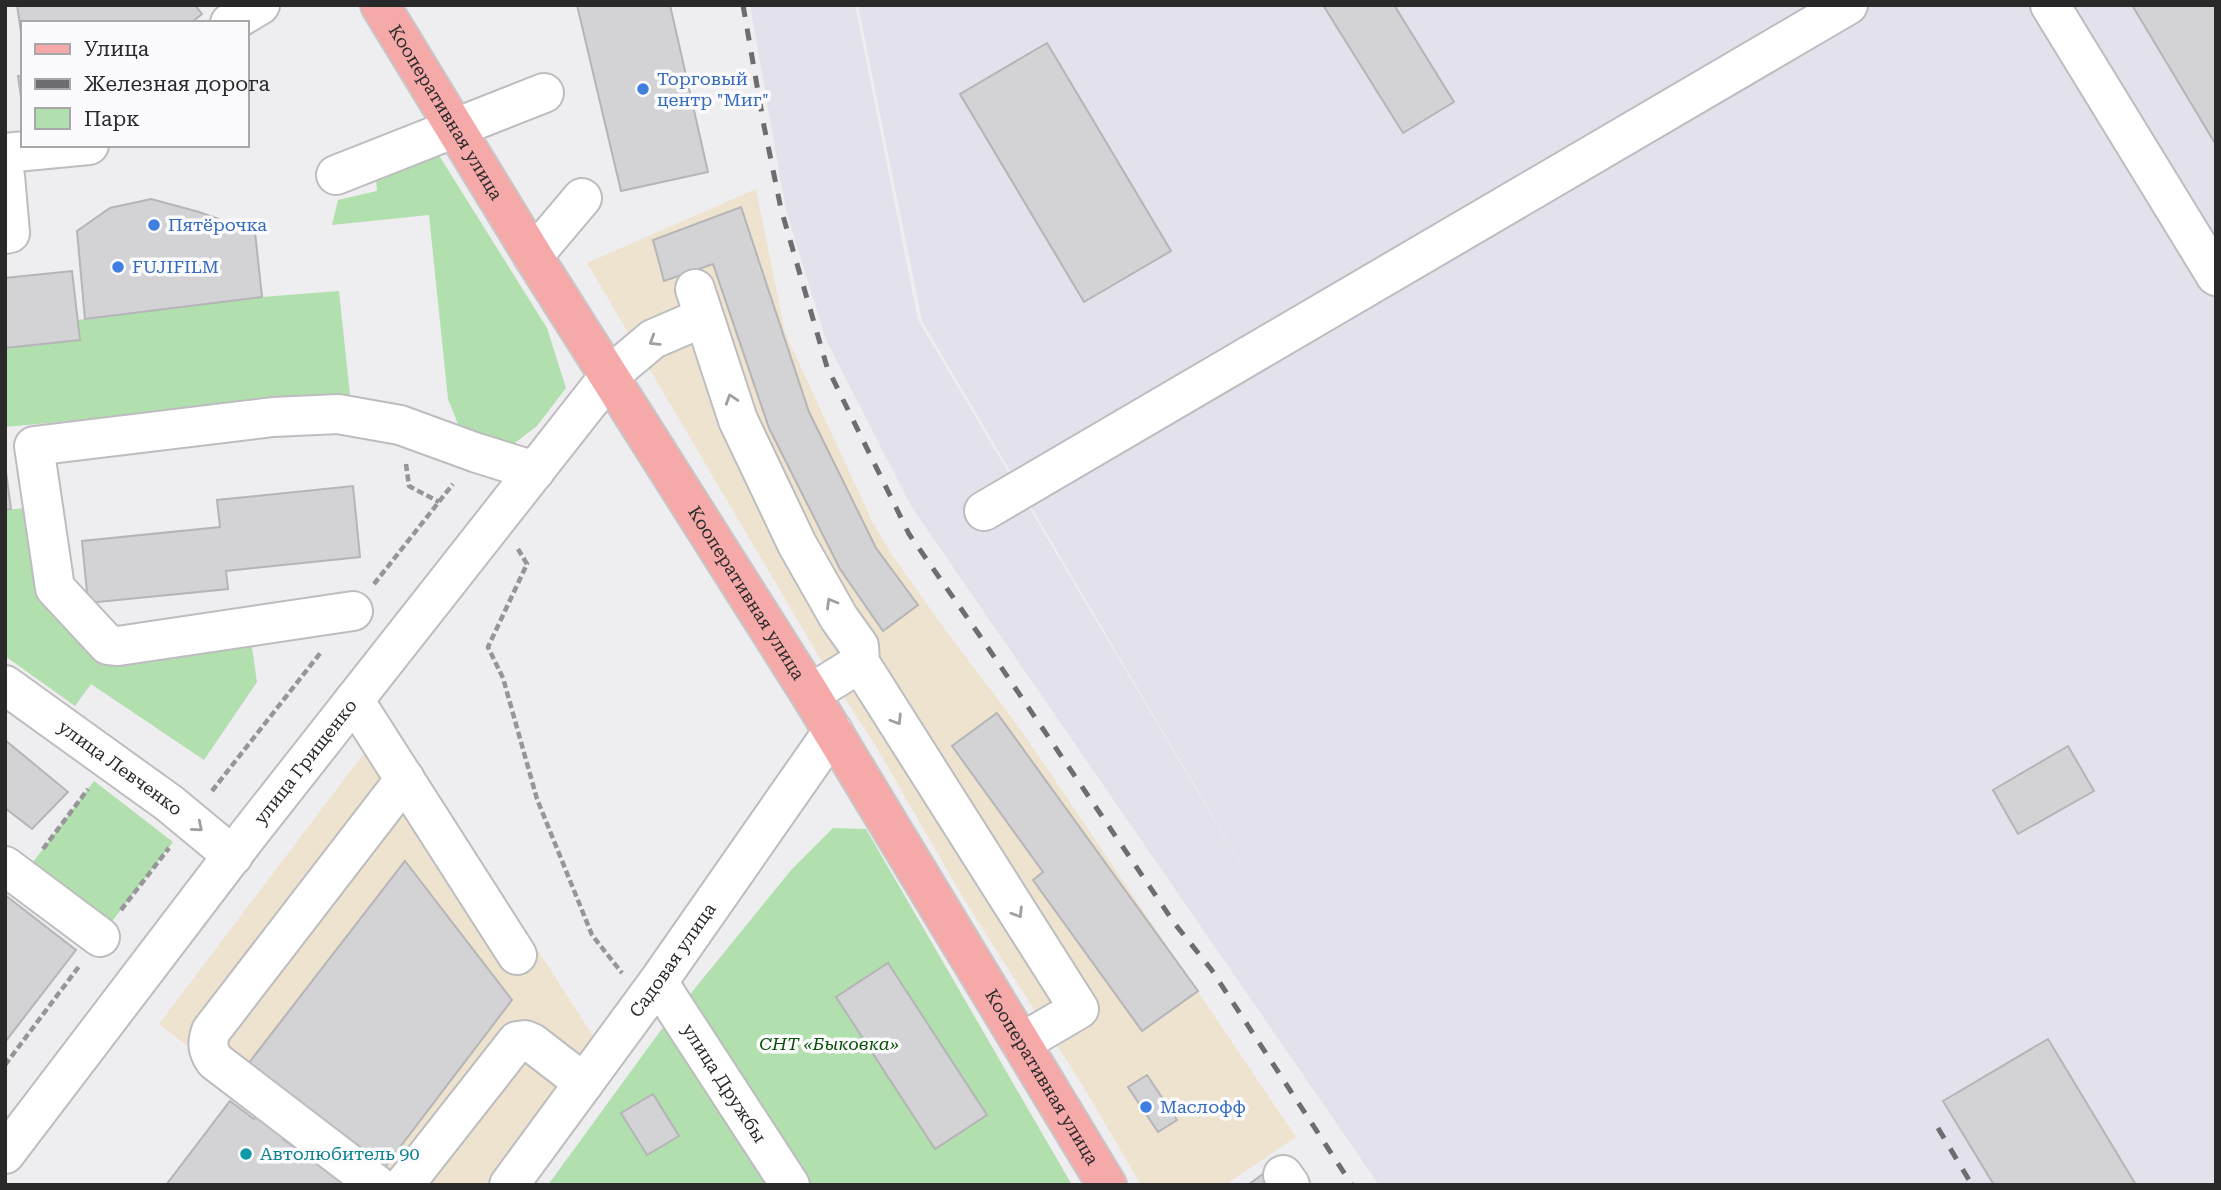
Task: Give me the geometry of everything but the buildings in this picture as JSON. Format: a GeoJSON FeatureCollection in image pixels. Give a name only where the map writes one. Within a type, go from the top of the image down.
{"type":"FeatureCollection","features":[{"type":"Feature","properties":{"kind":"main road","name":"Кооперативная улица"},"geometry":{"type":"LineString","coordinates":[[380,5],[472,159],[833,731],[1107,1185]]}},
{"type":"Feature","properties":{"kind":"street"},"geometry":{"type":"LineString","coordinates":[[233,21],[260,5]]}},
{"type":"Feature","properties":{"kind":"street"},"geometry":{"type":"LineString","coordinates":[[985,511],[1848,5]]}},
{"type":"Feature","properties":{"kind":"street"},"geometry":{"type":"LineString","coordinates":[[2050,5],[2216,276]]}},
{"type":"Feature","properties":{"kind":"street"},"geometry":{"type":"LineString","coordinates":[[336,175],[544,93]]}},
{"type":"Feature","properties":{"kind":"street"},"geometry":{"type":"LineString","coordinates":[[5,153],[68,147]]}},
{"type":"Feature","properties":{"kind":"street"},"geometry":{"type":"LineString","coordinates":[[5,176],[10,233],[5,234]]}},
{"type":"Feature","properties":{"kind":"street"},"geometry":{"type":"LineString","coordinates":[[533,256],[582,198]]}},
{"type":"Feature","properties":{"kind":"street","name":"улица Грищенко"},"geometry":{"type":"LineString","coordinates":[[5,1154],[354,700],[610,376],[699,303],[738,420],[797,544],[839,618],[859,646],[860,663]]}},
{"type":"Feature","properties":{"kind":"street"},"geometry":{"type":"LineString","coordinates":[[353,611],[118,646],[108,645],[55,588],[34,446],[273,417],[338,414],[400,425],[535,471]]}},
{"type":"Feature","properties":{"kind":"street"},"geometry":{"type":"LineString","coordinates":[[810,694],[860,663],[1079,1009],[1021,1043]]}},
{"type":"Feature","properties":{"kind":"street","name":"улица Левченко"},"geometry":{"type":"LineString","coordinates":[[5,685],[190,820],[233,856]]}},
{"type":"Feature","properties":{"kind":"street"},"geometry":{"type":"LineString","coordinates":[[354,700],[517,956]]}},
{"type":"Feature","properties":{"kind":"street","name":"Садовая улица"},"geometry":{"type":"LineString","coordinates":[[509,1185],[651,992],[833,731]]}},
{"type":"Feature","properties":{"kind":"street"},"geometry":{"type":"LineString","coordinates":[[377,1185],[215,1061],[208,1052],[208,1041],[211,1031],[405,779]]}},
{"type":"Feature","properties":{"kind":"street"},"geometry":{"type":"LineString","coordinates":[[13,872],[100,937]]}},
{"type":"Feature","properties":{"kind":"street","name":"улица Дружбы"},"geometry":{"type":"LineString","coordinates":[[651,992],[790,1185]]}},
{"type":"Feature","properties":{"kind":"street"},"geometry":{"type":"LineString","coordinates":[[404,1185],[517,1041],[525,1040],[531,1043],[584,1083]]}},
{"type":"Feature","properties":{"kind":"path"},"geometry":{"type":"LineString","coordinates":[[5,1065],[190,820],[477,453]]}},
{"type":"Feature","properties":{"kind":"path"},"geometry":{"type":"LineString","coordinates":[[498,516],[527,564],[488,647],[503,678],[537,799],[592,935],[651,992]]}},
{"type":"Feature","properties":{"kind":"path"},"geometry":{"type":"LineString","coordinates":[[13,872],[109,761]]}},
{"type":"Feature","properties":{"kind":"shaded area"},"geometry":{"type":"Polygon","coordinates":[[[750,5],[855,5],[918,320],[1289,946],[922,321],[858,5],[2216,5],[2216,1185],[1379,1185],[911,506],[826,340],[786,210],[750,5]]]}},
{"type":"Feature","properties":{"kind":"shaded area"},"geometry":{"type":"Polygon","coordinates":[[[756,189],[785,333],[873,523],[892,555],[949,635],[1021,730],[1296,1137],[1225,1185],[1141,1185],[1083,1086],[965,901],[877,748],[830,675],[587,263],[756,189]]]}},
{"type":"Feature","properties":{"kind":"shaded area"},"geometry":{"type":"Polygon","coordinates":[[[389,720],[593,1036],[488,1185],[368,1185],[159,1024],[389,720]]]}},
{"type":"Feature","properties":{"kind":"green space"},"geometry":{"type":"Polygon","coordinates":[[[435,149],[547,328],[566,388],[537,426],[511,446],[460,429],[448,399],[429,215],[332,225],[338,200],[377,191],[376,177],[435,149]]]}},
{"type":"Feature","properties":{"kind":"green space"},"geometry":{"type":"Polygon","coordinates":[[[339,291],[350,395],[5,427],[5,348],[77,320],[262,297],[339,291]]]}},
{"type":"Feature","properties":{"kind":"green space"},"geometry":{"type":"Polygon","coordinates":[[[27,508],[45,600],[104,665],[118,646],[249,627],[257,682],[204,760],[91,684],[75,706],[5,656],[5,510],[27,508]]]}},
{"type":"Feature","properties":{"kind":"green space"},"geometry":{"type":"Polygon","coordinates":[[[94,781],[173,842],[100,937],[21,878],[94,781]]]}},
{"type":"Feature","properties":{"kind":"green space","name":"СНТ «Быковка»"},"geometry":{"type":"Polygon","coordinates":[[[833,828],[866,829],[1072,1185],[548,1185],[661,1030],[792,869],[833,828]]]}},
{"type":"Feature","properties":{"kind":"railway"},"geometry":{"type":"LineString","coordinates":[[743,5],[781,209],[827,367],[909,534],[1175,924],[1211,969],[1352,1185]]}},
{"type":"Feature","properties":{"kind":"railway"},"geometry":{"type":"LineString","coordinates":[[1938,1128],[1972,1185]]}},
{"type":"Feature","properties":{"kind":"place","name":"Торговый центр \"Миг\""},"geometry":{"type":"Point","coordinates":[643,89]}},
{"type":"Feature","properties":{"kind":"place","name":"Пятёрочка"},"geometry":{"type":"Point","coordinates":[154,225]}},
{"type":"Feature","properties":{"kind":"place","name":"FUJIFILM"},"geometry":{"type":"Point","coordinates":[118,267]}},
{"type":"Feature","properties":{"kind":"place","name":"Маслофф"},"geometry":{"type":"Point","coordinates":[1146,1107]}},
{"type":"Feature","properties":{"kind":"place","name":"Автолюбитель 90"},"geometry":{"type":"Point","coordinates":[246,1154]}}]}
